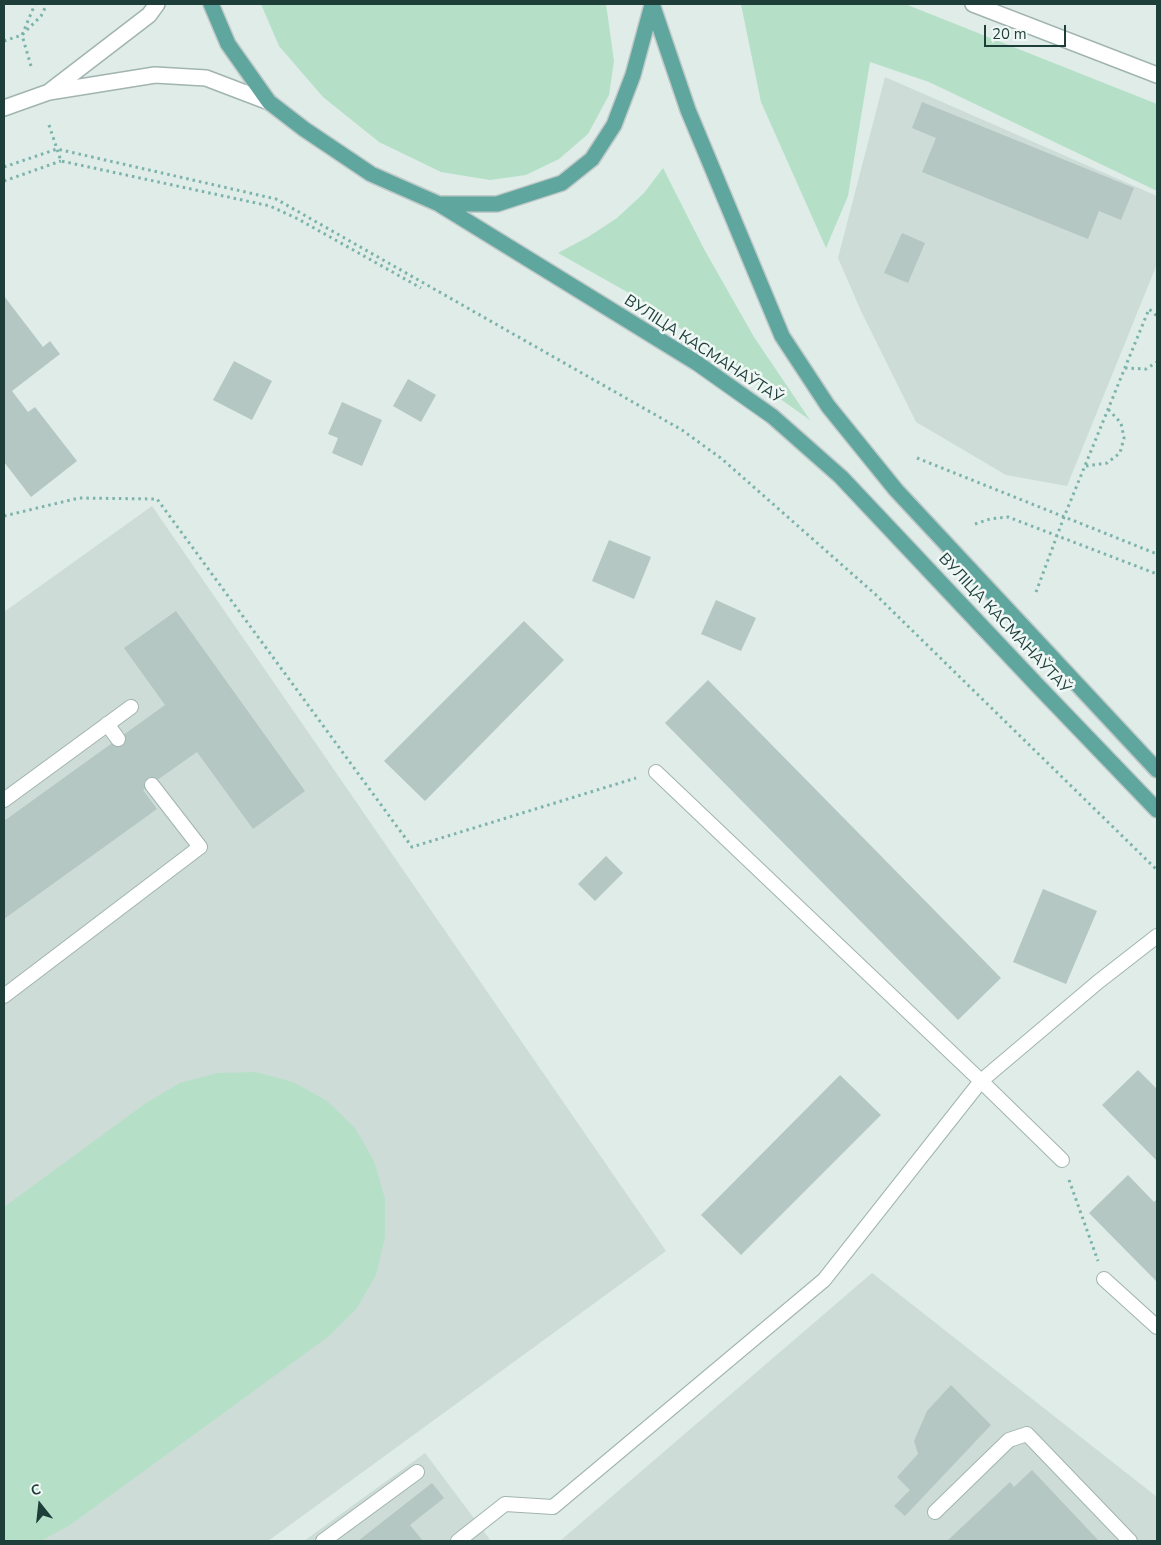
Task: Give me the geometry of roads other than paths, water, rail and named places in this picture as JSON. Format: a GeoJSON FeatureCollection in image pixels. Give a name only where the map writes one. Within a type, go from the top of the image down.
{"type":"FeatureCollection","features":[{"type":"Feature","properties":{"kind":"main road","name":"ВУЛІЦА КАСМАНАЎТАЎ"},"geometry":{"type":"LineString","coordinates":[[211,4],[228,44],[269,102],[304,128],[371,174],[439,204],[697,363],[772,416],[841,477],[1157,810]]}},
{"type":"Feature","properties":{"kind":"main road","name":"ВУЛІЦА КАСМАНАЎТАЎ"},"geometry":{"type":"LineString","coordinates":[[652,4],[688,110],[782,336],[828,406],[896,490],[1157,770]]}},
{"type":"Feature","properties":{"kind":"main road"},"geometry":{"type":"LineString","coordinates":[[439,204],[496,204],[562,183],[592,159],[614,125],[633,75],[652,4]]}},
{"type":"Feature","properties":{"kind":"street"},"geometry":{"type":"LineString","coordinates":[[49,92],[149,15],[157,4]]}},
{"type":"Feature","properties":{"kind":"street"},"geometry":{"type":"LineString","coordinates":[[973,4],[1157,75]]}},
{"type":"Feature","properties":{"kind":"street"},"geometry":{"type":"LineString","coordinates":[[4,108],[49,92],[155,75],[206,78],[269,102]]}},
{"type":"Feature","properties":{"kind":"lane"},"geometry":{"type":"LineString","coordinates":[[4,800],[131,707]]}},
{"type":"Feature","properties":{"kind":"lane"},"geometry":{"type":"LineString","coordinates":[[107,724],[118,739]]}},
{"type":"Feature","properties":{"kind":"lane"},"geometry":{"type":"LineString","coordinates":[[656,772],[981,1080],[1062,1160]]}},
{"type":"Feature","properties":{"kind":"lane"},"geometry":{"type":"LineString","coordinates":[[4,996],[200,848],[152,784]]}},
{"type":"Feature","properties":{"kind":"lane"},"geometry":{"type":"LineString","coordinates":[[458,1541],[505,1504],[553,1507],[824,1280],[981,1080],[1098,982],[1157,936]]}},
{"type":"Feature","properties":{"kind":"lane"},"geometry":{"type":"LineString","coordinates":[[1104,1279],[1157,1327]]}},
{"type":"Feature","properties":{"kind":"lane"},"geometry":{"type":"LineString","coordinates":[[935,1512],[1009,1440],[1027,1434],[1130,1541]]}},
{"type":"Feature","properties":{"kind":"lane"},"geometry":{"type":"LineString","coordinates":[[323,1541],[417,1472]]}}]}
